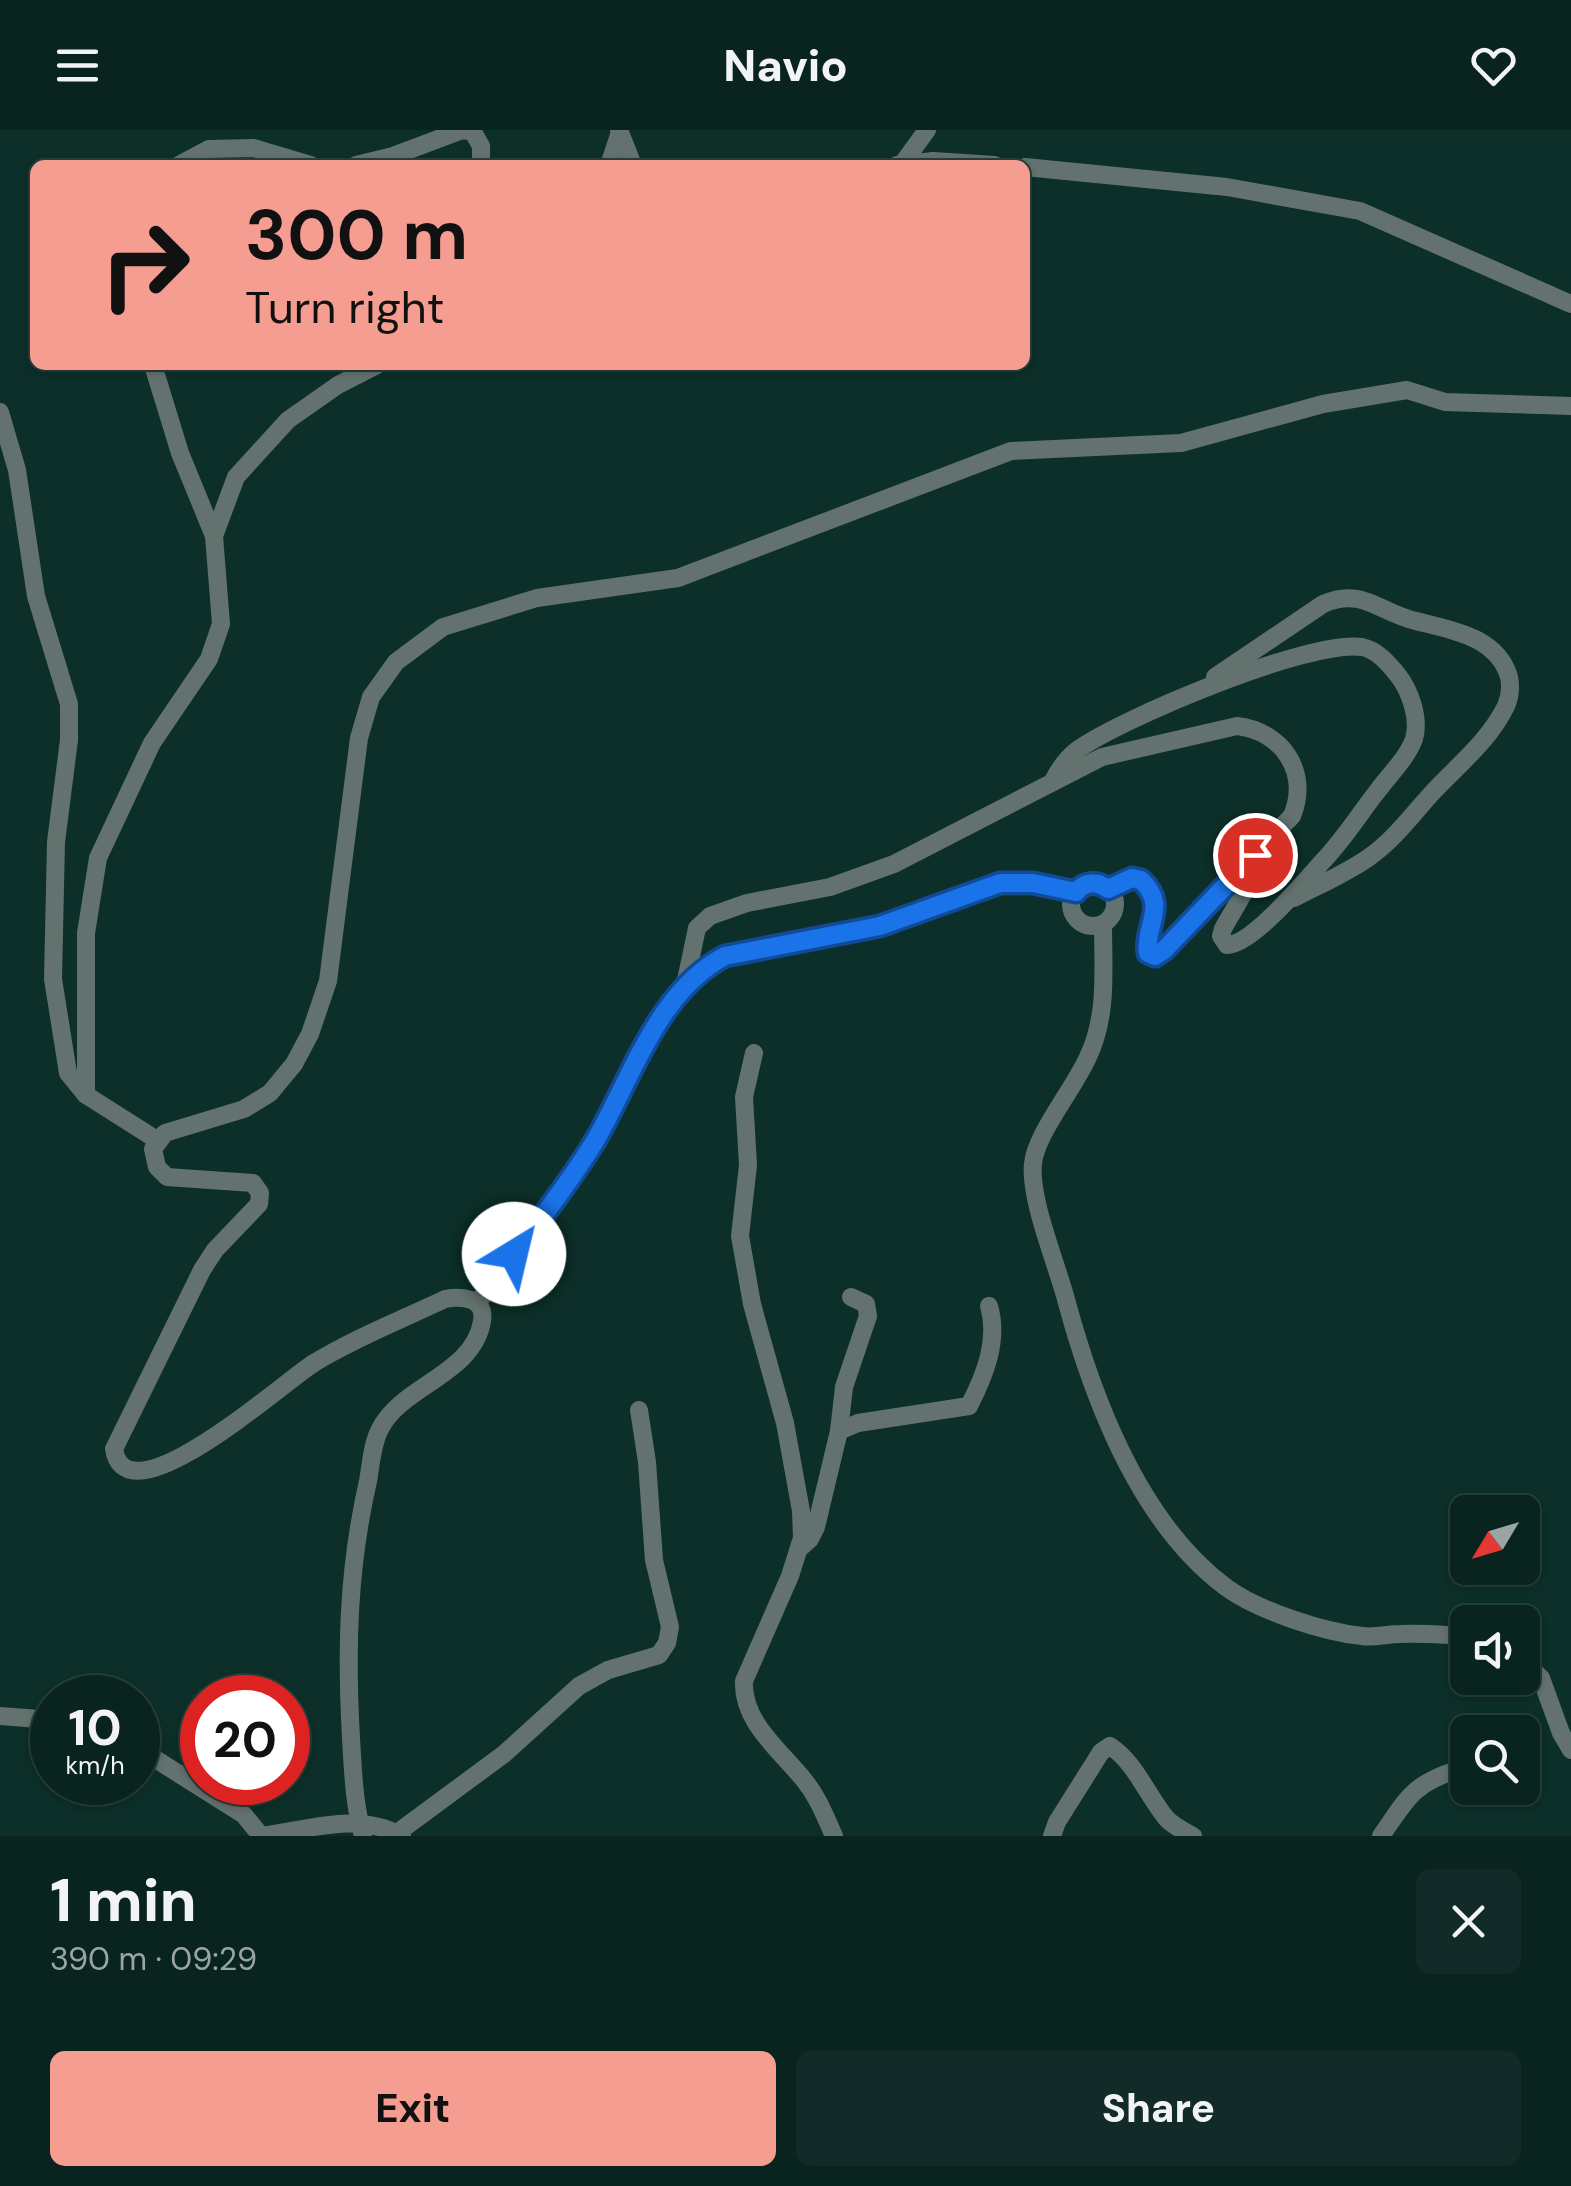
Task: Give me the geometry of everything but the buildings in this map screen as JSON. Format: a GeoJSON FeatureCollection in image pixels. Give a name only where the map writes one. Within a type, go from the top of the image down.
{"type":"FeatureCollection","features":[{"type":"Feature","properties":{"kind":"street"},"geometry":{"type":"LineString","coordinates":[[377,160],[462,130],[473,132],[481,146],[480,160]]}},
{"type":"Feature","properties":{"kind":"street"},"geometry":{"type":"LineString","coordinates":[[903,160],[927,130]]}},
{"type":"Feature","properties":{"kind":"street"},"geometry":{"type":"LineString","coordinates":[[611,160],[619,132]]}},
{"type":"Feature","properties":{"kind":"street"},"geometry":{"type":"LineString","coordinates":[[619,132],[631,160]]}},
{"type":"Feature","properties":{"kind":"street"},"geometry":{"type":"LineString","coordinates":[[189,160],[208,149],[254,148],[294,160]]}},
{"type":"Feature","properties":{"kind":"street"},"geometry":{"type":"LineString","coordinates":[[1030,167],[1227,187],[1360,212],[1571,304]]}},
{"type":"Feature","properties":{"kind":"street"},"geometry":{"type":"LineString","coordinates":[[86,1095],[86,933],[98,858],[152,743],[210,659],[221,624],[214,536],[180,453],[155,370]]}},
{"type":"Feature","properties":{"kind":"street"},"geometry":{"type":"LineString","coordinates":[[214,536],[236,477],[288,420],[367,370]]}},
{"type":"Feature","properties":{"kind":"street"},"geometry":{"type":"LineString","coordinates":[[361,1829],[354,1792],[347,1618],[379,1430],[396,1408],[452,1366],[468,1348],[482,1321],[477,1304],[461,1296],[445,1299],[312,1364],[198,1448],[165,1466],[136,1473],[115,1459],[114,1449],[202,1270],[259,1204],[260,1193],[254,1183],[167,1177],[153,1158],[157,1140],[165,1132],[244,1108],[270,1093],[294,1064],[310,1034],[328,981],[359,738],[371,697],[396,662],[443,627],[537,598],[678,578],[1011,451],[1181,443],[1323,404],[1407,390],[1445,402],[1571,406]]}},
{"type":"Feature","properties":{"kind":"street"},"geometry":{"type":"LineString","coordinates":[[0,412],[16,470],[36,596],[69,704],[69,740],[56,842],[52,979],[68,1072],[86,1095],[157,1140]]}},
{"type":"Feature","properties":{"kind":"street"},"geometry":{"type":"LineString","coordinates":[[1052,781],[1069,758],[1087,744],[1194,691],[1323,604],[1342,596],[1356,597],[1408,619],[1465,632],[1485,645],[1508,672],[1510,696],[1484,740],[1370,856],[1284,903]]}},
{"type":"Feature","properties":{"kind":"street"},"geometry":{"type":"LineString","coordinates":[[1194,691],[1316,653],[1361,647],[1378,654],[1404,682],[1415,721],[1414,737],[1404,757],[1338,844],[1284,903],[1233,946],[1223,941],[1222,929],[1254,873],[1258,862],[1255,855]]}},
{"type":"Feature","properties":{"kind":"street"},"geometry":{"type":"LineString","coordinates":[[685,985],[698,928],[710,916],[746,903],[830,887],[894,864],[1102,757],[1238,726],[1257,728],[1274,738],[1290,758],[1298,777],[1298,800],[1292,816],[1164,950],[1155,956],[1147,949],[1155,918],[1148,886],[1132,878],[1108,889]]}},
{"type":"Feature","properties":{"kind":"street"},"geometry":{"type":"LineString","coordinates":[[477,1304],[594,1143],[652,1034],[685,985],[704,967],[725,956],[880,926],[1000,883],[1033,883],[1076,892],[1092,882],[1108,889],[1115,906],[1111,916],[1102,924],[1086,925],[1076,918],[1072,908],[1076,892]]}},
{"type":"Feature","properties":{"kind":"street"},"geometry":{"type":"LineString","coordinates":[[1102,924],[1102,1021],[1090,1056],[1042,1134],[1033,1164],[1036,1195],[1078,1348],[1131,1470],[1173,1533],[1228,1588],[1262,1606],[1318,1626],[1365,1637],[1450,1635]]}},
{"type":"Feature","properties":{"kind":"street"},"geometry":{"type":"LineString","coordinates":[[754,1053],[744,1096],[748,1165],[740,1236],[752,1304],[785,1423],[801,1511],[800,1548]]}},
{"type":"Feature","properties":{"kind":"street"},"geometry":{"type":"LineString","coordinates":[[834,1836],[819,1802],[761,1729],[743,1696],[744,1681],[800,1548],[816,1527],[844,1387],[868,1316],[866,1304],[851,1297]]}},
{"type":"Feature","properties":{"kind":"street"},"geometry":{"type":"LineString","coordinates":[[838,1431],[858,1422],[968,1406],[991,1350],[995,1326],[989,1306]]}},
{"type":"Feature","properties":{"kind":"street"},"geometry":{"type":"LineString","coordinates":[[160,1762],[244,1815],[261,1836],[341,1822],[399,1835],[504,1754],[579,1686],[608,1670],[658,1655],[667,1643],[670,1627],[654,1560],[640,1410]]}},
{"type":"Feature","properties":{"kind":"street"},"geometry":{"type":"LineString","coordinates":[[1540,1677],[1571,1750]]}},
{"type":"Feature","properties":{"kind":"street"},"geometry":{"type":"LineString","coordinates":[[0,1716],[30,1718]]}},
{"type":"Feature","properties":{"kind":"street"},"geometry":{"type":"LineString","coordinates":[[1052,1836],[1101,1752],[1110,1746],[1119,1752],[1169,1822],[1193,1836]]}},
{"type":"Feature","properties":{"kind":"street"},"geometry":{"type":"LineString","coordinates":[[1381,1836],[1412,1793],[1428,1779],[1450,1772]]}},
{"type":"Feature","properties":{"kind":"route"},"geometry":{"type":"LineString","coordinates":[[514,1254],[594,1143],[652,1034],[685,985],[704,967],[725,956],[880,926],[1000,883],[1033,883],[1076,892],[1088,883],[1108,889],[1132,878],[1141,880],[1153,896],[1155,918],[1147,946],[1148,953],[1155,956],[1255,855]]}}]}
